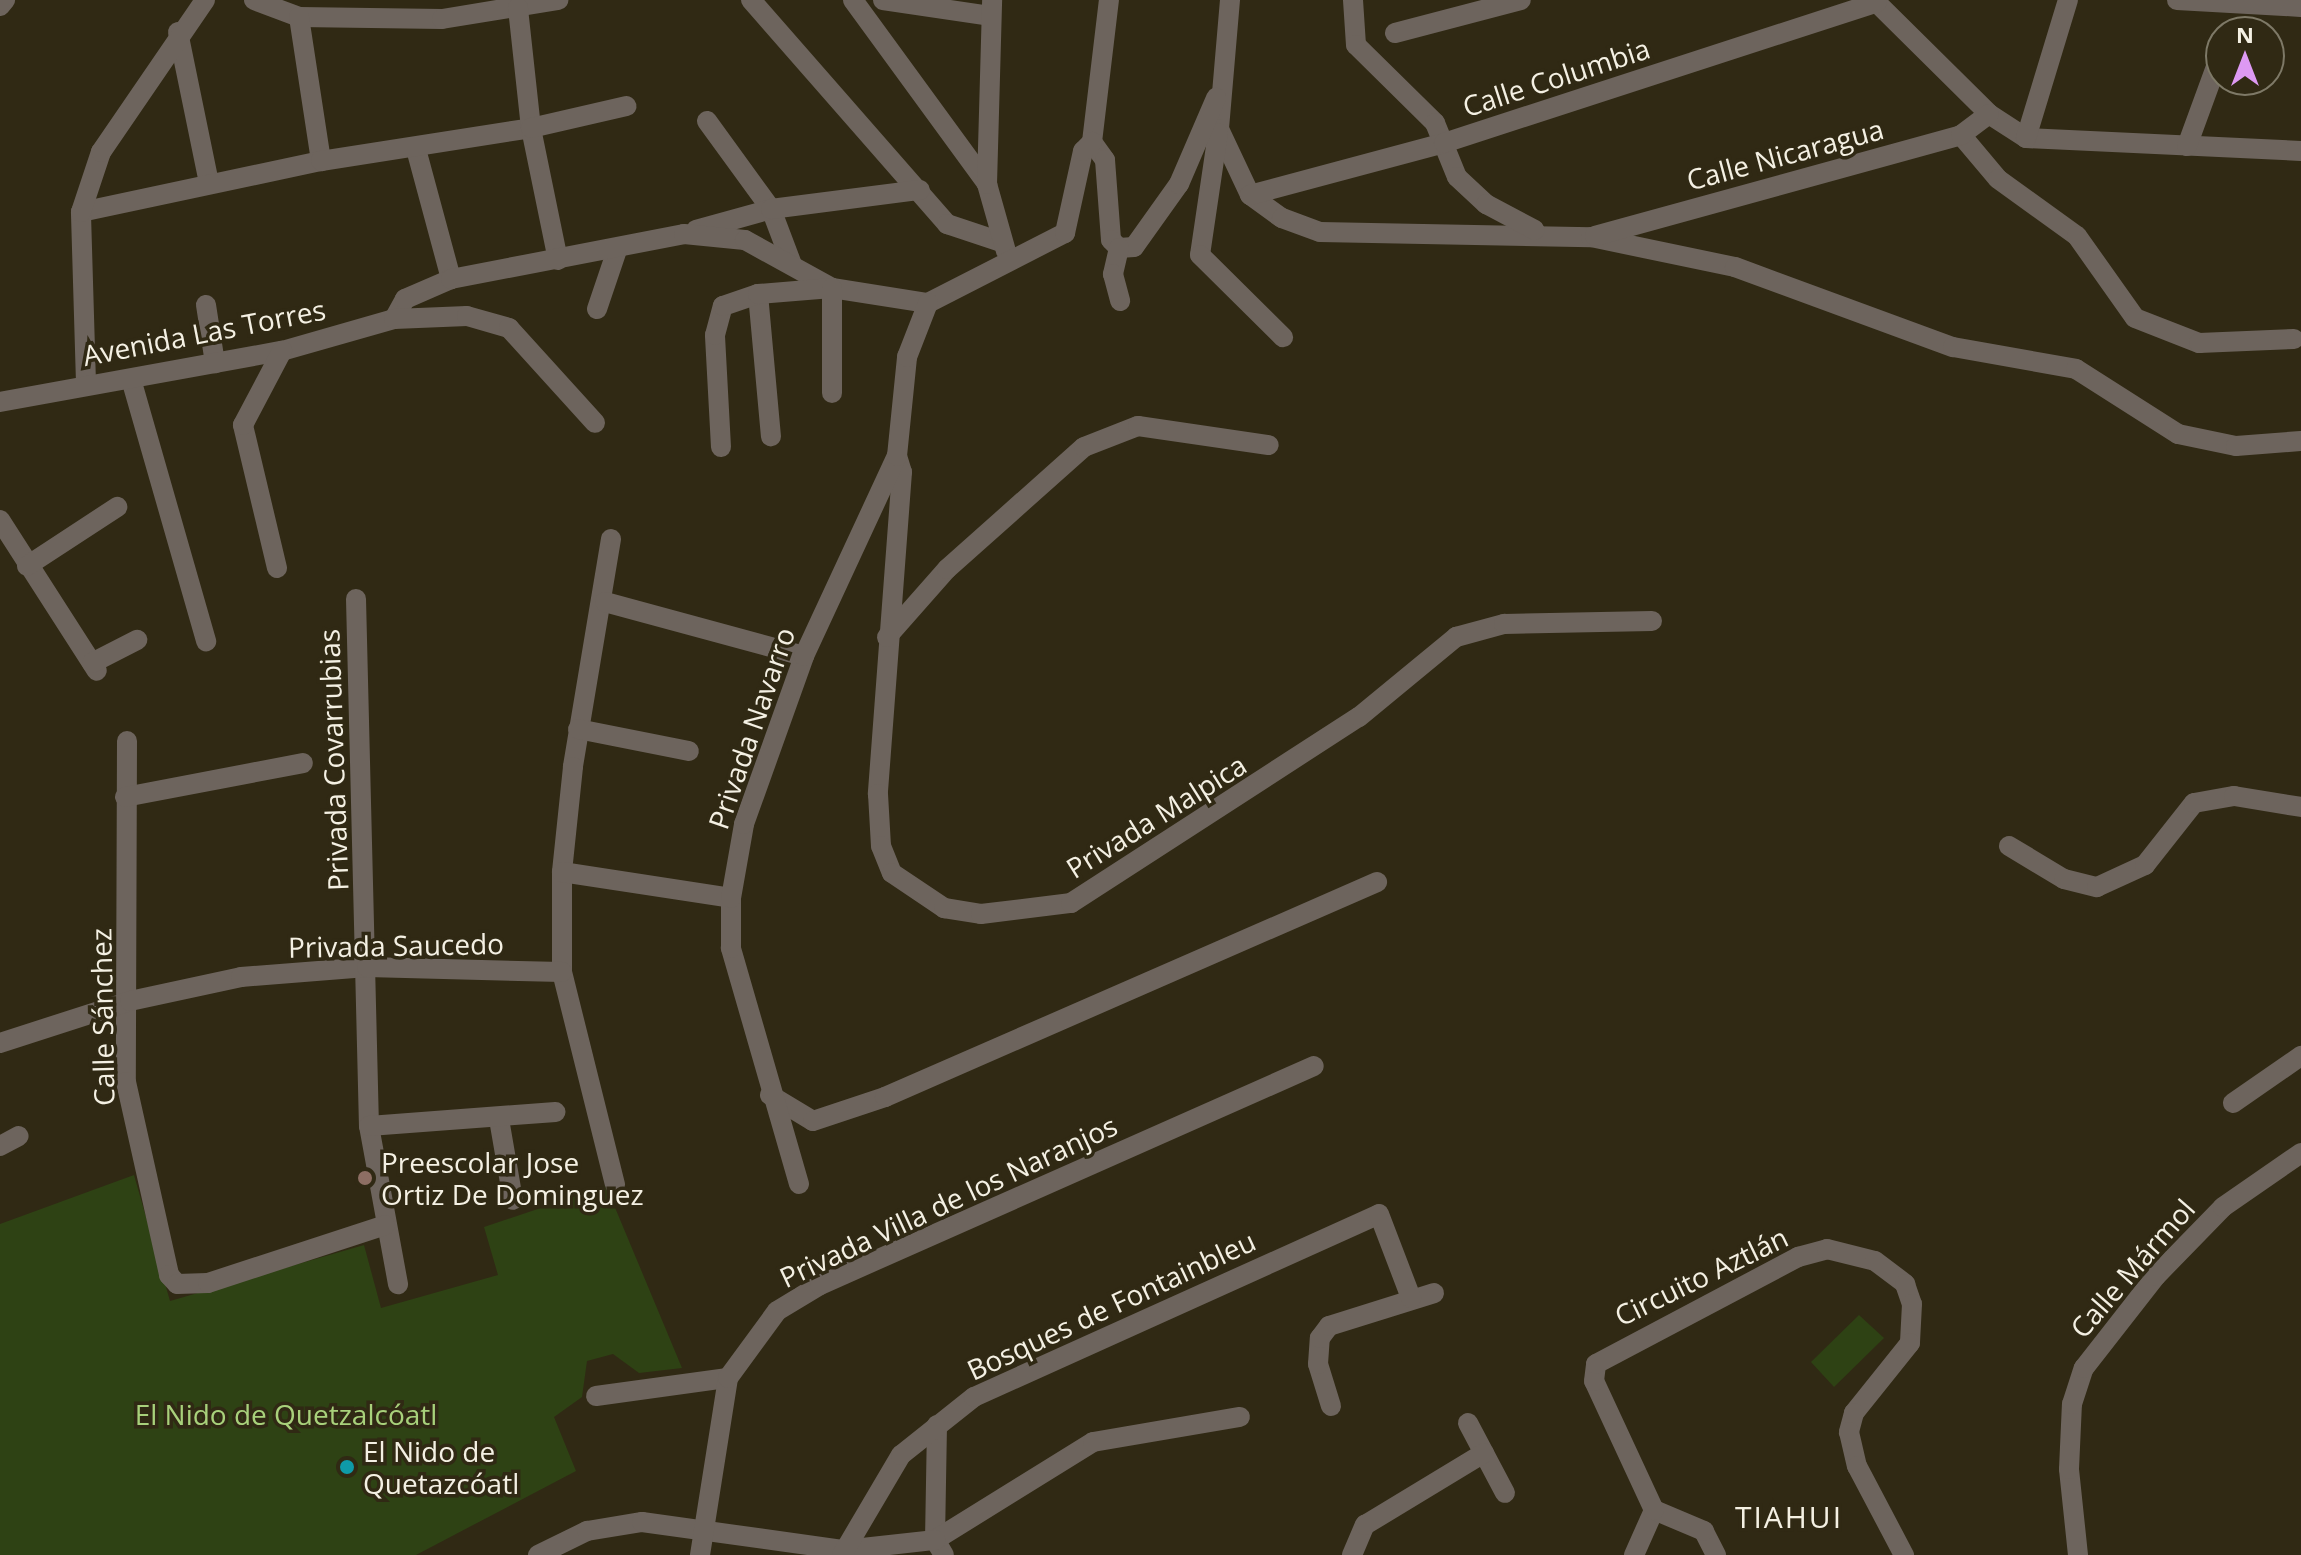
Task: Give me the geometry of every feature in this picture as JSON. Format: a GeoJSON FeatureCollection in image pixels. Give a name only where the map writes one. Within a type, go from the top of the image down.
{"type":"FeatureCollection","features":[{"type":"Feature","properties":{"kind":"street"},"geometry":{"type":"LineString","coordinates":[[0,6],[5,0]]}},
{"type":"Feature","properties":{"kind":"street"},"geometry":{"type":"LineString","coordinates":[[86,383],[81,212],[101,152],[178,32],[205,0]]}},
{"type":"Feature","properties":{"kind":"street"},"geometry":{"type":"LineString","coordinates":[[254,0],[299,17],[442,19],[558,0]]}},
{"type":"Feature","properties":{"kind":"street"},"geometry":{"type":"LineString","coordinates":[[751,0],[947,224],[1001,242]]}},
{"type":"Feature","properties":{"kind":"street"},"geometry":{"type":"LineString","coordinates":[[853,0],[987,184]]}},
{"type":"Feature","properties":{"kind":"street"},"geometry":{"type":"LineString","coordinates":[[883,0],[991,8],[987,184],[1001,242],[1015,265]]}},
{"type":"Feature","properties":{"kind":"street"},"geometry":{"type":"LineString","coordinates":[[721,447],[715,335],[723,306],[758,294],[832,288],[928,303],[1015,265],[1065,233],[1083,151],[1092,142],[1109,0]]}},
{"type":"Feature","properties":{"kind":"street"},"geometry":{"type":"LineString","coordinates":[[1230,0],[1216,98],[1219,129],[1200,255],[1283,337]]}},
{"type":"Feature","properties":{"kind":"street"},"geometry":{"type":"LineString","coordinates":[[1353,0],[1356,45],[1435,123],[1457,177],[1486,204],[1543,234]]}},
{"type":"Feature","properties":{"kind":"street"},"geometry":{"type":"LineString","coordinates":[[1395,33],[1500,3],[1521,0]]}},
{"type":"Feature","properties":{"kind":"street"},"geometry":{"type":"LineString","coordinates":[[2026,138],[2068,0]]}},
{"type":"Feature","properties":{"kind":"street"},"geometry":{"type":"LineString","coordinates":[[2177,0],[2301,7]]}},
{"type":"Feature","properties":{"kind":"street"},"geometry":{"type":"LineString","coordinates":[[1876,1],[1989,114],[2026,138],[2301,151]]}},
{"type":"Feature","properties":{"kind":"street","name":"Calle Columbia"},"geometry":{"type":"LineString","coordinates":[[1250,195],[1444,143],[1876,1]]}},
{"type":"Feature","properties":{"kind":"street"},"geometry":{"type":"LineString","coordinates":[[518,8],[531,128],[558,260]]}},
{"type":"Feature","properties":{"kind":"street"},"geometry":{"type":"LineString","coordinates":[[299,17],[321,161]]}},
{"type":"Feature","properties":{"kind":"street"},"geometry":{"type":"LineString","coordinates":[[178,32],[209,183]]}},
{"type":"Feature","properties":{"kind":"street"},"geometry":{"type":"LineString","coordinates":[[2187,146],[2205,96]]}},
{"type":"Feature","properties":{"kind":"street"},"geometry":{"type":"LineString","coordinates":[[1092,142],[1105,160],[1111,240],[1119,248],[1134,247],[1159,219],[1216,98]]}},
{"type":"Feature","properties":{"kind":"street"},"geometry":{"type":"LineString","coordinates":[[81,212],[321,161],[416,149],[627,106]]}},
{"type":"Feature","properties":{"kind":"street","name":"Calle Nicaragua"},"geometry":{"type":"LineString","coordinates":[[1591,237],[1961,135],[1989,114]]}},
{"type":"Feature","properties":{"kind":"street"},"geometry":{"type":"LineString","coordinates":[[707,121],[771,209],[791,262]]}},
{"type":"Feature","properties":{"kind":"street"},"geometry":{"type":"LineString","coordinates":[[1219,129],[1250,195],[1320,232],[1591,237],[1735,267],[1953,347],[2049,360],[2178,434],[2236,446],[2301,441]]}},
{"type":"Feature","properties":{"kind":"street"},"geometry":{"type":"LineString","coordinates":[[1961,135],[1998,179],[2077,236],[2135,318],[2199,343],[2294,339]]}},
{"type":"Feature","properties":{"kind":"street"},"geometry":{"type":"LineString","coordinates":[[416,149],[451,279]]}},
{"type":"Feature","properties":{"kind":"street"},"geometry":{"type":"LineString","coordinates":[[394,319],[405,299],[451,279],[684,234],[771,209],[920,190]]}},
{"type":"Feature","properties":{"kind":"street"},"geometry":{"type":"LineString","coordinates":[[684,234],[745,240],[791,262],[832,288]]}},
{"type":"Feature","properties":{"kind":"street"},"geometry":{"type":"LineString","coordinates":[[597,309],[618,247]]}},
{"type":"Feature","properties":{"kind":"street"},"geometry":{"type":"LineString","coordinates":[[1119,248],[1113,274],[1120,301]]}},
{"type":"Feature","properties":{"kind":"street"},"geometry":{"type":"LineString","coordinates":[[832,288],[832,393]]}},
{"type":"Feature","properties":{"kind":"street"},"geometry":{"type":"LineString","coordinates":[[758,294],[771,436]]}},
{"type":"Feature","properties":{"kind":"street","name":"Privada Navarro"},"geometry":{"type":"LineString","coordinates":[[799,1184],[768,1092],[731,948],[731,898],[744,824],[804,656],[897,456],[907,357],[928,303]]}},
{"type":"Feature","properties":{"kind":"street"},"geometry":{"type":"LineString","coordinates":[[206,305],[215,363]]}},
{"type":"Feature","properties":{"kind":"street","name":"Avenida Las Torres"},"geometry":{"type":"LineString","coordinates":[[0,402],[86,383],[131,379],[282,351],[394,319],[467,316],[509,328],[595,423]]}},
{"type":"Feature","properties":{"kind":"street"},"geometry":{"type":"LineString","coordinates":[[277,568],[243,425],[282,351]]}},
{"type":"Feature","properties":{"kind":"street"},"geometry":{"type":"LineString","coordinates":[[131,379],[206,641]]}},
{"type":"Feature","properties":{"kind":"street"},"geometry":{"type":"LineString","coordinates":[[887,637],[947,569],[1084,447],[1138,426],[1269,445]]}},
{"type":"Feature","properties":{"kind":"street","name":"Privada Malpica"},"geometry":{"type":"LineString","coordinates":[[897,456],[902,472],[887,637],[881,846],[892,873],[915,894],[981,914],[1071,903],[1359,717],[1456,637],[1504,624],[1652,621]]}},
{"type":"Feature","properties":{"kind":"street"},"geometry":{"type":"LineString","coordinates":[[27,566],[117,507]]}},
{"type":"Feature","properties":{"kind":"street"},"geometry":{"type":"LineString","coordinates":[[0,520],[94,667],[137,640]]}},
{"type":"Feature","properties":{"kind":"street"},"geometry":{"type":"LineString","coordinates":[[611,539],[605,602],[578,729],[562,872],[562,972],[615,1185]]}},
{"type":"Feature","properties":{"kind":"street","name":"Privada Covarrubias"},"geometry":{"type":"LineString","coordinates":[[356,599],[369,1126],[398,1284]]}},
{"type":"Feature","properties":{"kind":"street"},"geometry":{"type":"LineString","coordinates":[[605,602],[804,656]]}},
{"type":"Feature","properties":{"kind":"street"},"geometry":{"type":"LineString","coordinates":[[578,729],[689,751]]}},
{"type":"Feature","properties":{"kind":"street","name":"Calle Sánchez"},"geometry":{"type":"LineString","coordinates":[[127,741],[125,797],[130,1001],[126,1082],[177,1284],[208,1283],[385,1225]]}},
{"type":"Feature","properties":{"kind":"street"},"geometry":{"type":"LineString","coordinates":[[125,797],[303,763]]}},
{"type":"Feature","properties":{"kind":"street"},"geometry":{"type":"LineString","coordinates":[[2009,846],[2064,879],[2097,887],[2145,865],[2194,803],[2234,796],[2301,807]]}},
{"type":"Feature","properties":{"kind":"street"},"geometry":{"type":"LineString","coordinates":[[562,872],[731,898]]}},
{"type":"Feature","properties":{"kind":"street"},"geometry":{"type":"LineString","coordinates":[[768,1092],[813,1121],[870,1102],[1377,882]]}},
{"type":"Feature","properties":{"kind":"street","name":"Privada Saucedo"},"geometry":{"type":"LineString","coordinates":[[0,1043],[130,1001],[241,977],[367,967],[562,972]]}},
{"type":"Feature","properties":{"kind":"street"},"geometry":{"type":"LineString","coordinates":[[2233,1103],[2301,1056]]}},
{"type":"Feature","properties":{"kind":"street","name":"Privada Villa de los Naranjos"},"geometry":{"type":"LineString","coordinates":[[700,1555],[728,1378],[777,1311],[820,1285],[1314,1066]]}},
{"type":"Feature","properties":{"kind":"street"},"geometry":{"type":"LineString","coordinates":[[369,1126],[499,1119],[555,1112]]}},
{"type":"Feature","properties":{"kind":"street"},"geometry":{"type":"LineString","coordinates":[[499,1119],[513,1200]]}},
{"type":"Feature","properties":{"kind":"street"},"geometry":{"type":"LineString","coordinates":[[0,1146],[19,1136]]}},
{"type":"Feature","properties":{"kind":"street","name":"Calle Mármol"},"geometry":{"type":"LineString","coordinates":[[2078,1555],[2071,1417],[2084,1368],[2156,1276],[2223,1207],[2301,1153]]}},
{"type":"Feature","properties":{"kind":"street","name":"Bosques de Fontainbleu"},"geometry":{"type":"LineString","coordinates":[[843,1553],[878,1483],[937,1425],[974,1397],[1379,1214],[1411,1298]]}},
{"type":"Feature","properties":{"kind":"street","name":"Circuito Aztlán"},"geometry":{"type":"LineString","coordinates":[[1654,1510],[1594,1381],[1603,1354],[1798,1257],[1852,1252],[1905,1284],[1912,1304],[1910,1343],[1854,1413],[1849,1432],[1857,1466],[1904,1555]]}},
{"type":"Feature","properties":{"kind":"street"},"geometry":{"type":"LineString","coordinates":[[1331,1406],[1318,1364],[1320,1338],[1329,1326],[1434,1293]]}},
{"type":"Feature","properties":{"kind":"street"},"geometry":{"type":"LineString","coordinates":[[596,1396],[728,1378]]}},
{"type":"Feature","properties":{"kind":"street"},"geometry":{"type":"LineString","coordinates":[[538,1555],[612,1523],[704,1528],[843,1553],[940,1547],[1093,1442],[1240,1417]]}},
{"type":"Feature","properties":{"kind":"street"},"geometry":{"type":"LineString","coordinates":[[1468,1423],[1505,1493]]}},
{"type":"Feature","properties":{"kind":"street"},"geometry":{"type":"LineString","coordinates":[[937,1425],[940,1547]]}},
{"type":"Feature","properties":{"kind":"street"},"geometry":{"type":"LineString","coordinates":[[1352,1555],[1365,1525],[1484,1453]]}},
{"type":"Feature","properties":{"kind":"street"},"geometry":{"type":"LineString","coordinates":[[1634,1555],[1654,1510],[1704,1531],[1716,1555]]}},
{"type":"Feature","properties":{"kind":"green space","name":"El Nido de Quetzalcóatl"},"geometry":{"type":"Polygon","coordinates":[[[134,1175],[170,1301],[364,1245],[381,1308],[498,1275],[484,1227],[606,1186],[682,1368],[639,1373],[613,1354],[587,1361],[582,1397],[554,1417],[576,1471],[416,1555],[0,1555],[0,1224],[134,1175]]]}},
{"type":"Feature","properties":{"kind":"green space"},"geometry":{"type":"Polygon","coordinates":[[[1859,1315],[1884,1338],[1834,1387],[1811,1362],[1859,1315]]]}},
{"type":"Feature","properties":{"kind":"place","name":"Preescolar Jose Ortiz De Dominguez"},"geometry":{"type":"Point","coordinates":[365,1178]}},
{"type":"Feature","properties":{"kind":"place","name":"El Nido de Quetazcóatl"},"geometry":{"type":"Point","coordinates":[347,1467]}},
{"type":"Feature","properties":{"kind":"district","name":"TIAHUI"},"geometry":{"type":"Point","coordinates":[1789,1517]}}]}
